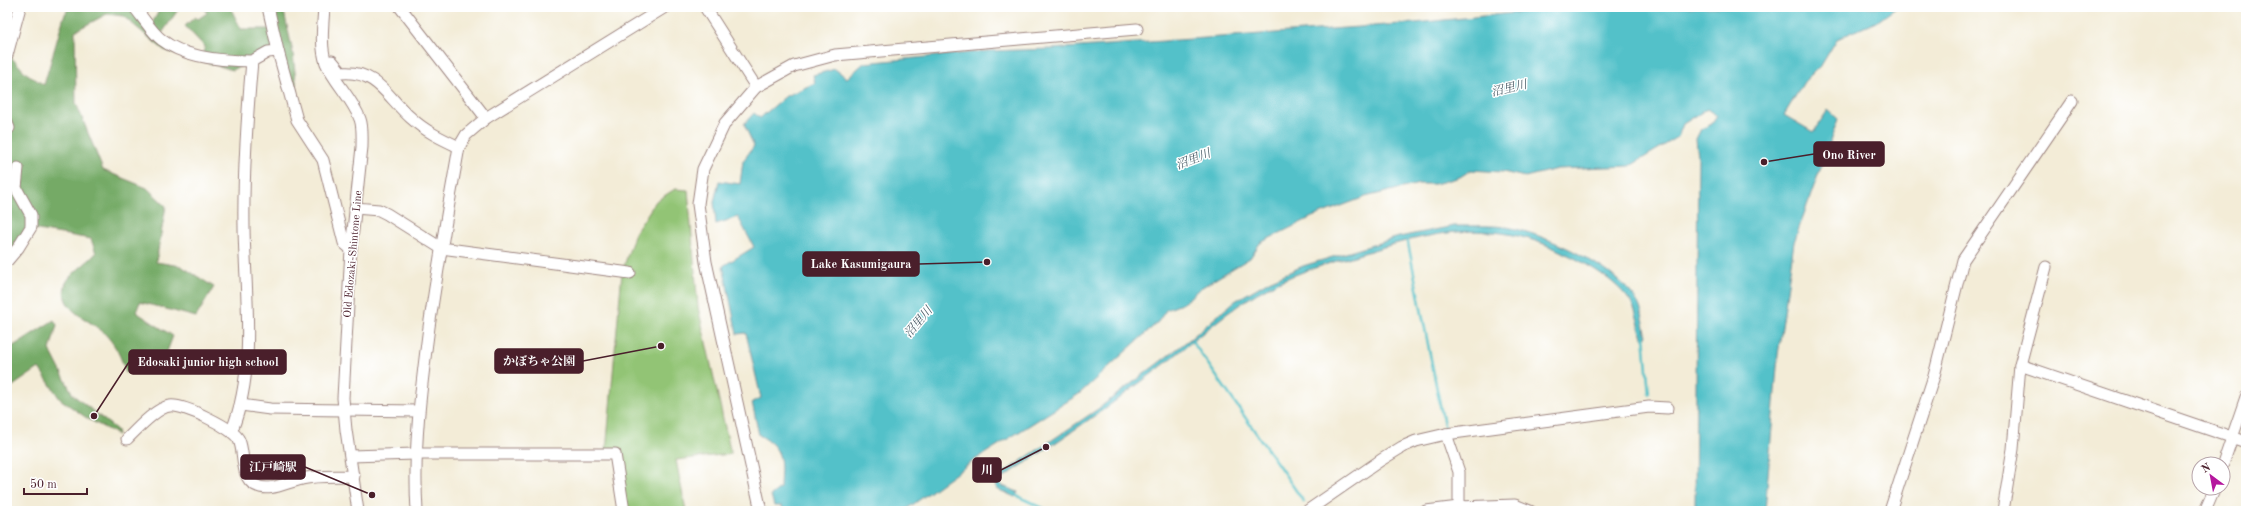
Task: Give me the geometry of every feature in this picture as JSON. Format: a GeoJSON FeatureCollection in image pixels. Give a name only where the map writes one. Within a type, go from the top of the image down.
{"type":"FeatureCollection","features":[{"type":"Feature","properties":{"kind":"street"},"geometry":{"type":"LineString","coordinates":[[134,7],[162,40],[191,54],[222,61],[252,61],[268,52],[278,51]]}},
{"type":"Feature","properties":{"kind":"street"},"geometry":{"type":"LineString","coordinates":[[268,7],[278,51],[297,120],[323,160],[344,243],[351,250]]}},
{"type":"Feature","properties":{"kind":"street","name":"Old Edozaki-Shintone Line"},"geometry":{"type":"LineString","coordinates":[[324,7],[323,37],[326,62],[360,120],[362,147],[351,250],[344,410],[358,511]]}},
{"type":"Feature","properties":{"kind":"street"},"geometry":{"type":"LineString","coordinates":[[400,7],[486,118]]}},
{"type":"Feature","properties":{"kind":"street"},"geometry":{"type":"LineString","coordinates":[[417,511],[415,454],[418,411],[441,248],[459,147],[466,135],[486,118],[665,7]]}},
{"type":"Feature","properties":{"kind":"street"},"geometry":{"type":"LineString","coordinates":[[705,7],[756,87]]}},
{"type":"Feature","properties":{"kind":"street"},"geometry":{"type":"LineString","coordinates":[[7,55],[19,8]]}},
{"type":"Feature","properties":{"kind":"street"},"geometry":{"type":"LineString","coordinates":[[761,511],[706,262],[698,204],[703,169],[725,123],[756,87],[794,66],[835,55],[1137,29]]}},
{"type":"Feature","properties":{"kind":"street"},"geometry":{"type":"LineString","coordinates":[[232,430],[240,405],[248,342],[244,183],[245,146],[252,61]]}},
{"type":"Feature","properties":{"kind":"street"},"geometry":{"type":"LineString","coordinates":[[326,62],[332,61],[342,73],[351,72],[372,78],[385,89],[410,118],[426,129],[459,147]]}},
{"type":"Feature","properties":{"kind":"street"},"geometry":{"type":"LineString","coordinates":[[1890,511],[1934,376],[1963,260],[2072,101]]}},
{"type":"Feature","properties":{"kind":"street"},"geometry":{"type":"LineString","coordinates":[[7,261],[18,248],[31,227],[31,215],[16,188],[18,168]]}},
{"type":"Feature","properties":{"kind":"street"},"geometry":{"type":"LineString","coordinates":[[355,208],[379,210],[388,214],[441,248],[630,273]]}},
{"type":"Feature","properties":{"kind":"street"},"geometry":{"type":"LineString","coordinates":[[2003,511],[2013,449],[2020,365],[2046,267]]}},
{"type":"Feature","properties":{"kind":"street"},"geometry":{"type":"LineString","coordinates":[[2020,365],[2246,442]]}},
{"type":"Feature","properties":{"kind":"street"},"geometry":{"type":"LineString","coordinates":[[2226,456],[2246,396]]}},
{"type":"Feature","properties":{"kind":"street"},"geometry":{"type":"LineString","coordinates":[[240,405],[270,409],[418,411]]}},
{"type":"Feature","properties":{"kind":"street"},"geometry":{"type":"LineString","coordinates":[[127,439],[161,409],[170,406],[183,407],[232,430],[239,440],[246,476],[252,484],[270,488],[302,478],[354,476]]}},
{"type":"Feature","properties":{"kind":"street"},"geometry":{"type":"LineString","coordinates":[[1307,511],[1381,460],[1402,447],[1416,441],[1446,434],[1649,407],[1668,408]]}},
{"type":"Feature","properties":{"kind":"street"},"geometry":{"type":"LineString","coordinates":[[1446,434],[1459,472],[1459,507]]}},
{"type":"Feature","properties":{"kind":"street"},"geometry":{"type":"LineString","coordinates":[[351,456],[415,454],[615,454],[624,511]]}},
{"type":"Feature","properties":{"kind":"street"},"geometry":{"type":"LineString","coordinates":[[2205,511],[2212,496]]}},
{"type":"Feature","properties":{"kind":"street"},"geometry":{"type":"LineString","coordinates":[[1426,511],[1459,507],[1515,505],[1530,511]]}},
{"type":"Feature","properties":{"kind":"green space"},"geometry":{"type":"Polygon","coordinates":[[[69,7],[131,7],[149,29],[161,7],[180,7],[158,39],[202,57],[205,47],[185,26],[195,17],[198,19],[207,13],[204,7],[230,7],[241,29],[270,29],[266,7],[283,7],[293,53],[297,91],[285,90],[278,51],[268,52],[233,70],[164,50],[123,16],[107,14],[75,31],[76,103],[103,170],[147,188],[166,206],[156,262],[181,266],[214,287],[196,317],[140,302],[136,312],[173,336],[162,365],[126,373],[120,356],[112,342],[98,328],[77,314],[71,308],[64,295],[65,286],[70,278],[96,253],[91,239],[26,228],[7,263],[7,53],[26,73],[44,85],[64,16],[69,7]]]}},
{"type":"Feature","properties":{"kind":"green space"},"geometry":{"type":"Polygon","coordinates":[[[675,189],[688,190],[698,307],[731,454],[676,460],[686,511],[625,511],[619,482],[623,452],[606,452],[622,272],[635,233],[656,201],[675,189]]]}},
{"type":"Feature","properties":{"kind":"green space"},"geometry":{"type":"Polygon","coordinates":[[[54,320],[57,325],[50,350],[73,395],[117,430],[118,435],[88,419],[60,399],[39,368],[7,390],[7,350],[54,320]]]}},
{"type":"Feature","properties":{"kind":"water","name":"沼里川"},"geometry":{"type":"Polygon","coordinates":[[[1572,7],[1897,7],[1878,21],[1837,39],[1822,64],[1804,82],[1784,115],[1813,132],[1828,110],[1838,119],[1794,242],[1778,355],[1765,511],[1695,511],[1698,157],[1696,139],[1701,129],[1712,124],[1717,116],[1707,109],[1683,124],[1678,137],[1630,166],[1557,169],[1525,177],[1503,172],[1471,170],[1460,177],[1435,184],[1419,184],[1365,197],[1312,217],[1260,243],[1250,258],[1199,289],[1184,303],[1166,310],[1158,322],[1079,394],[973,461],[904,511],[784,511],[782,506],[774,506],[771,495],[780,488],[780,457],[773,446],[759,435],[752,402],[761,398],[746,333],[737,334],[723,266],[754,247],[738,217],[716,224],[714,202],[719,181],[740,184],[743,161],[754,146],[744,124],[754,113],[760,118],[786,96],[815,83],[813,75],[835,69],[847,78],[864,63],[988,51],[1052,49],[1415,23],[1572,7]]]}},
{"type":"Feature","properties":{"kind":"water"},"geometry":{"type":"Polygon","coordinates":[[[1454,226],[1506,227],[1540,236],[1579,254],[1615,277],[1628,290],[1640,307],[1647,336],[1642,337],[1637,316],[1632,304],[1626,295],[1610,280],[1562,252],[1535,241],[1509,234],[1484,231],[1433,235],[1407,241],[1302,272],[1282,280],[1257,293],[1227,313],[1172,358],[1119,398],[998,481],[1002,486],[1018,492],[1015,497],[997,489],[993,480],[1098,409],[1190,339],[1235,301],[1269,281],[1303,266],[1399,237],[1454,226]]]}},
{"type":"Feature","properties":{"kind":"waterway"},"geometry":{"type":"LineString","coordinates":[[1407,238],[1445,430]]}},
{"type":"Feature","properties":{"kind":"waterway"},"geometry":{"type":"LineString","coordinates":[[1644,335],[1649,394]]}},
{"type":"Feature","properties":{"kind":"waterway"},"geometry":{"type":"LineString","coordinates":[[1192,341],[1304,502]]}},
{"type":"Feature","properties":{"kind":"waterway"},"geometry":{"type":"LineString","coordinates":[[1013,494],[1049,511]]}},
{"type":"Feature","properties":{"kind":"place","name":"Ono River"},"geometry":{"type":"Point","coordinates":[1764,162]}},
{"type":"Feature","properties":{"kind":"place","name":"Lake Kasumigaura"},"geometry":{"type":"Point","coordinates":[987,262]}},
{"type":"Feature","properties":{"kind":"place","name":"かぼちゃ公園"},"geometry":{"type":"Point","coordinates":[661,346]}},
{"type":"Feature","properties":{"kind":"place","name":"Edosaki junior high school"},"geometry":{"type":"Point","coordinates":[94,416]}},
{"type":"Feature","properties":{"kind":"place","name":"川"},"geometry":{"type":"Point","coordinates":[1046,447]}},
{"type":"Feature","properties":{"kind":"place","name":"江戸崎駅"},"geometry":{"type":"Point","coordinates":[372,495]}}]}
